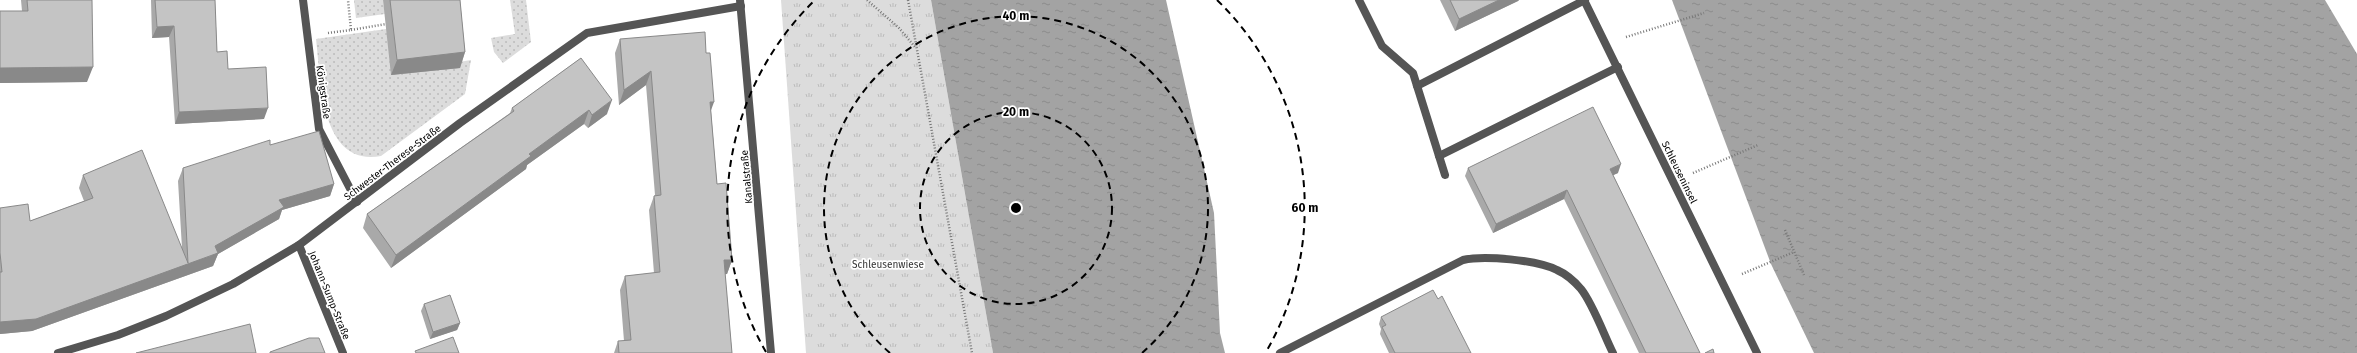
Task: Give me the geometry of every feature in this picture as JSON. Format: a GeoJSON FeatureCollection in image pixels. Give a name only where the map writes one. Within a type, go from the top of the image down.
{"type":"FeatureCollection","features":[{"type":"Feature","properties":{"kind":"street","name":"Königstraße"},"geometry":{"type":"LineString","coordinates":[[303,0],[306,37],[319,129],[357,202]]}},
{"type":"Feature","properties":{"kind":"street"},"geometry":{"type":"LineString","coordinates":[[1360,0],[1382,46],[1413,74],[1445,175]]}},
{"type":"Feature","properties":{"kind":"street"},"geometry":{"type":"LineString","coordinates":[[1417,86],[1584,0]]}},
{"type":"Feature","properties":{"kind":"street","name":"Schleuseninsel"},"geometry":{"type":"LineString","coordinates":[[1584,0],[1757,353]]}},
{"type":"Feature","properties":{"kind":"street","name":"Schwester-Therese-Straße"},"geometry":{"type":"LineString","coordinates":[[58,353],[118,335],[166,316],[233,284],[299,245],[460,123],[587,33],[741,3]]}},
{"type":"Feature","properties":{"kind":"street","name":"Kanalstraße"},"geometry":{"type":"LineString","coordinates":[[741,3],[772,353]]}},
{"type":"Feature","properties":{"kind":"street"},"geometry":{"type":"LineString","coordinates":[[1439,156],[1618,67]]}},
{"type":"Feature","properties":{"kind":"street","name":"Johann-Sump-Straße"},"geometry":{"type":"LineString","coordinates":[[299,245],[343,353]]}},
{"type":"Feature","properties":{"kind":"street"},"geometry":{"type":"LineString","coordinates":[[1280,353],[1463,260],[1476,257],[1536,265],[1557,270],[1570,278],[1582,290],[1613,353]]}},
{"type":"Feature","properties":{"kind":"path"},"geometry":{"type":"LineString","coordinates":[[348,0],[351,30]]}},
{"type":"Feature","properties":{"kind":"path"},"geometry":{"type":"LineString","coordinates":[[867,0],[899,28],[915,47]]}},
{"type":"Feature","properties":{"kind":"path"},"geometry":{"type":"LineString","coordinates":[[908,0],[915,47],[972,353]]}},
{"type":"Feature","properties":{"kind":"path"},"geometry":{"type":"LineString","coordinates":[[1605,43],[1644,33],[1704,13]]}},
{"type":"Feature","properties":{"kind":"path"},"geometry":{"type":"LineString","coordinates":[[306,37],[386,24]]}},
{"type":"Feature","properties":{"kind":"path"},"geometry":{"type":"LineString","coordinates":[[1673,181],[1758,145]]}},
{"type":"Feature","properties":{"kind":"path"},"geometry":{"type":"LineString","coordinates":[[1785,230],[1804,275]]}},
{"type":"Feature","properties":{"kind":"path"},"geometry":{"type":"LineString","coordinates":[[1764,265],[1794,252]]}},
{"type":"Feature","properties":{"kind":"green space"},"geometry":{"type":"Polygon","coordinates":[[[354,0],[383,0],[385,14],[356,18],[354,0]]]}},
{"type":"Feature","properties":{"kind":"green space"},"geometry":{"type":"Polygon","coordinates":[[[510,0],[526,0],[531,42],[503,63],[494,52],[491,38],[515,34],[510,0]]]}},
{"type":"Feature","properties":{"kind":"green space","name":"Schleusenwiese"},"geometry":{"type":"Polygon","coordinates":[[[781,0],[931,0],[993,353],[806,353],[781,0]]]}},
{"type":"Feature","properties":{"kind":"green space"},"geometry":{"type":"Polygon","coordinates":[[[386,29],[459,62],[471,60],[465,94],[381,156],[361,156],[346,148],[335,135],[328,117],[323,97],[316,39],[386,29]]]}},
{"type":"Feature","properties":{"kind":"water"},"geometry":{"type":"Polygon","coordinates":[[[931,0],[1166,0],[1214,213],[1220,333],[1225,353],[993,353],[931,0]]]}},
{"type":"Feature","properties":{"kind":"water"},"geometry":{"type":"Polygon","coordinates":[[[1672,0],[2325,0],[2357,54],[2357,353],[1814,353],[1771,264],[1672,0]]]}},
{"type":"Feature","properties":{"kind":"building"},"geometry":{"type":"Polygon","coordinates":[[[27,0],[92,0],[93,67],[0,68],[0,11],[28,11],[27,0]]]}},
{"type":"Feature","properties":{"kind":"building"},"geometry":{"type":"Polygon","coordinates":[[[155,0],[215,0],[217,52],[227,51],[228,69],[266,67],[268,108],[179,112],[174,26],[157,27],[155,0]]]}},
{"type":"Feature","properties":{"kind":"building"},"geometry":{"type":"Polygon","coordinates":[[[390,0],[460,0],[465,52],[397,60],[390,0]]]}},
{"type":"Feature","properties":{"kind":"building"},"geometry":{"type":"Polygon","coordinates":[[[1450,0],[1499,0],[1459,19],[1450,0]]]}},
{"type":"Feature","properties":{"kind":"building"},"geometry":{"type":"Polygon","coordinates":[[[705,32],[706,53],[710,53],[714,102],[710,102],[717,184],[726,183],[732,260],[724,260],[732,353],[619,353],[618,341],[631,340],[625,276],[660,272],[654,196],[661,195],[651,71],[624,90],[620,39],[705,32]]]}},
{"type":"Feature","properties":{"kind":"building"},"geometry":{"type":"Polygon","coordinates":[[[581,58],[612,100],[592,115],[589,110],[529,154],[531,156],[396,255],[367,214],[514,111],[512,108],[581,58]]]}},
{"type":"Feature","properties":{"kind":"building"},"geometry":{"type":"Polygon","coordinates":[[[1593,107],[1621,164],[1610,169],[1700,353],[1646,353],[1567,190],[1496,224],[1468,168],[1593,107]]]}},
{"type":"Feature","properties":{"kind":"building"},"geometry":{"type":"Polygon","coordinates":[[[319,131],[334,184],[279,200],[284,207],[215,246],[218,253],[36,319],[0,322],[0,272],[2,272],[0,253],[0,208],[28,204],[30,221],[93,198],[83,175],[142,150],[188,263],[183,168],[270,140],[270,145],[319,131]]]}},
{"type":"Feature","properties":{"kind":"building"},"geometry":{"type":"Polygon","coordinates":[[[1433,290],[1438,299],[1442,296],[1471,353],[1395,353],[1382,327],[1386,325],[1381,317],[1433,290]]]}},
{"type":"Feature","properties":{"kind":"building"},"geometry":{"type":"Polygon","coordinates":[[[450,295],[460,323],[433,332],[424,304],[450,295]]]}},
{"type":"Feature","properties":{"kind":"building"},"geometry":{"type":"Polygon","coordinates":[[[250,324],[256,353],[136,353],[250,324]]]}},
{"type":"Feature","properties":{"kind":"building"},"geometry":{"type":"Polygon","coordinates":[[[453,337],[459,353],[416,353],[415,351],[453,337]]]}},
{"type":"Feature","properties":{"kind":"building"},"geometry":{"type":"Polygon","coordinates":[[[309,338],[319,338],[325,353],[270,353],[270,352],[309,338]]]}},
{"type":"Feature","properties":{"kind":"building"},"geometry":{"type":"Polygon","coordinates":[[[1713,349],[1714,353],[1705,353],[1713,349]]]}}]}
